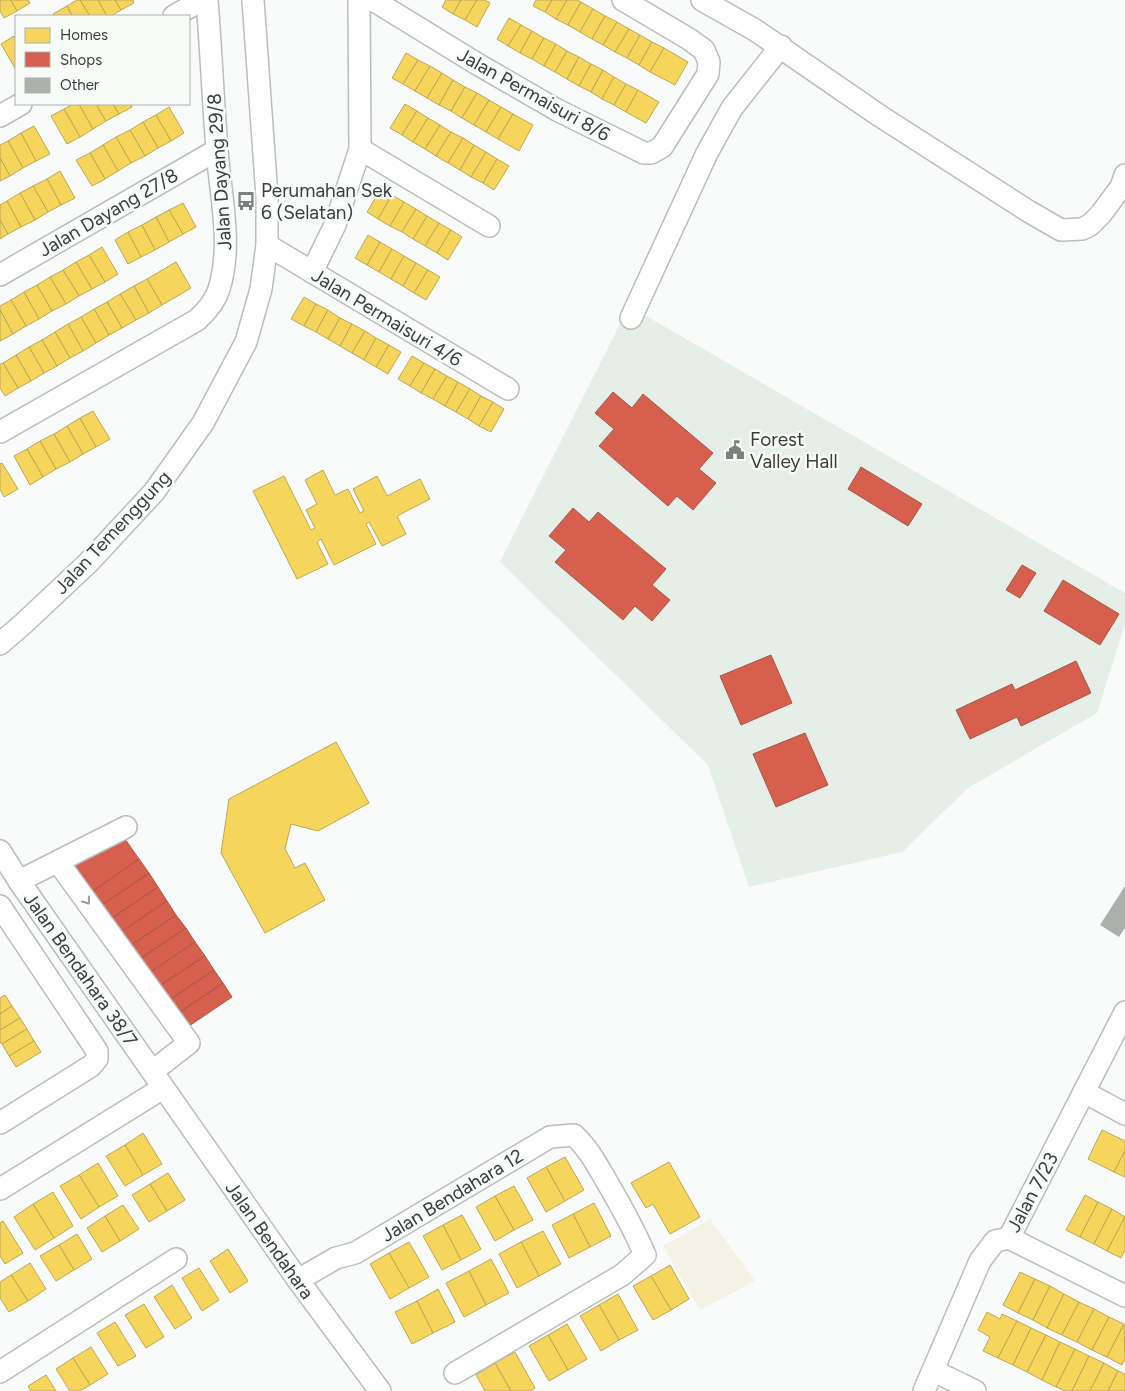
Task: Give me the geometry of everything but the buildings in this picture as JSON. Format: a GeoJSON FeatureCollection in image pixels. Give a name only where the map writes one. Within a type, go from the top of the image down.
{"type":"FeatureCollection","features":[{"type":"Feature","properties":{"kind":"street"},"geometry":{"type":"LineString","coordinates":[[176,15],[202,0]]}},
{"type":"Feature","properties":{"kind":"street","name":"Jalan Dayang 29/8"},"geometry":{"type":"LineString","coordinates":[[0,432],[198,320],[212,304],[219,289],[224,263],[226,227],[217,150],[207,0]]}},
{"type":"Feature","properties":{"kind":"street","name":"Jalan Temenggung"},"geometry":{"type":"LineString","coordinates":[[0,644],[88,564],[154,492],[203,423],[246,342],[261,290],[267,245],[267,197],[253,0]]}},
{"type":"Feature","properties":{"kind":"street"},"geometry":{"type":"LineString","coordinates":[[312,272],[335,225],[360,149],[359,0]]}},
{"type":"Feature","properties":{"kind":"street","name":"Jalan Permaisuri 8/6"},"geometry":{"type":"LineString","coordinates":[[373,0],[557,110],[644,153],[651,152],[662,147],[685,112],[708,74],[708,62],[704,50],[689,39],[623,0]]}},
{"type":"Feature","properties":{"kind":"street"},"geometry":{"type":"LineString","coordinates":[[702,0],[781,46],[880,116],[1061,230],[1082,229],[1090,225],[1101,214],[1121,187],[1125,174]]}},
{"type":"Feature","properties":{"kind":"street"},"geometry":{"type":"LineString","coordinates":[[631,318],[707,153],[732,108],[781,46]]}},
{"type":"Feature","properties":{"kind":"street"},"geometry":{"type":"LineString","coordinates":[[0,116],[19,105]]}},
{"type":"Feature","properties":{"kind":"street"},"geometry":{"type":"LineString","coordinates":[[360,149],[489,226]]}},
{"type":"Feature","properties":{"kind":"street","name":"Jalan Dayang 27/8"},"geometry":{"type":"LineString","coordinates":[[0,274],[217,150]]}},
{"type":"Feature","properties":{"kind":"street","name":"Jalan Permaisuri 4/6"},"geometry":{"type":"LineString","coordinates":[[267,245],[508,389]]}},
{"type":"Feature","properties":{"kind":"street"},"geometry":{"type":"LineString","coordinates":[[19,881],[126,827]]}},
{"type":"Feature","properties":{"kind":"street","name":"Jalan Bendahara 38/7"},"geometry":{"type":"LineString","coordinates":[[0,851],[158,1079]]}},
{"type":"Feature","properties":{"kind":"street"},"geometry":{"type":"LineString","coordinates":[[0,1189],[158,1079],[189,1042],[58,862]]}},
{"type":"Feature","properties":{"kind":"street"},"geometry":{"type":"LineString","coordinates":[[0,906],[97,1051],[97,1059],[91,1066],[0,1123]]}},
{"type":"Feature","properties":{"kind":"street","name":"Jalan 7/23"},"geometry":{"type":"LineString","coordinates":[[924,1391],[980,1261],[996,1241],[1009,1238],[1125,1012]]}},
{"type":"Feature","properties":{"kind":"street","name":"Jalan Bendahara"},"geometry":{"type":"LineString","coordinates":[[158,1079],[301,1285],[380,1391]]}},
{"type":"Feature","properties":{"kind":"street"},"geometry":{"type":"LineString","coordinates":[[1084,1092],[1125,1114]]}},
{"type":"Feature","properties":{"kind":"street","name":"Jalan Bendahara 12"},"geometry":{"type":"LineString","coordinates":[[301,1285],[342,1268],[355,1253],[550,1137],[574,1135],[586,1146],[634,1229],[644,1255],[622,1275],[456,1373]]}},
{"type":"Feature","properties":{"kind":"street"},"geometry":{"type":"LineString","coordinates":[[1009,1238],[1125,1296]]}},
{"type":"Feature","properties":{"kind":"street"},"geometry":{"type":"LineString","coordinates":[[0,1372],[176,1259]]}},
{"type":"Feature","properties":{"kind":"street"},"geometry":{"type":"LineString","coordinates":[[934,1371],[975,1391]]}},
{"type":"Feature","properties":{"kind":"shaded area","name":"Forest Valley Hall"},"geometry":{"type":"Polygon","coordinates":[[[629,306],[1125,593],[1125,624],[1097,713],[968,788],[902,852],[749,887],[708,765],[500,562],[629,306]]]}},
{"type":"Feature","properties":{"kind":"shaded area"},"geometry":{"type":"Polygon","coordinates":[[[710,1219],[755,1281],[700,1310],[663,1246],[710,1219]]]}},
{"type":"Feature","properties":{"kind":"place","name":"Perumahan Sek 6 (Selatan)"},"geometry":{"type":"Point","coordinates":[246,201]}},
{"type":"Feature","properties":{"kind":"place","name":"Forest Valley Hall"},"geometry":{"type":"Point","coordinates":[735,450]}}]}
